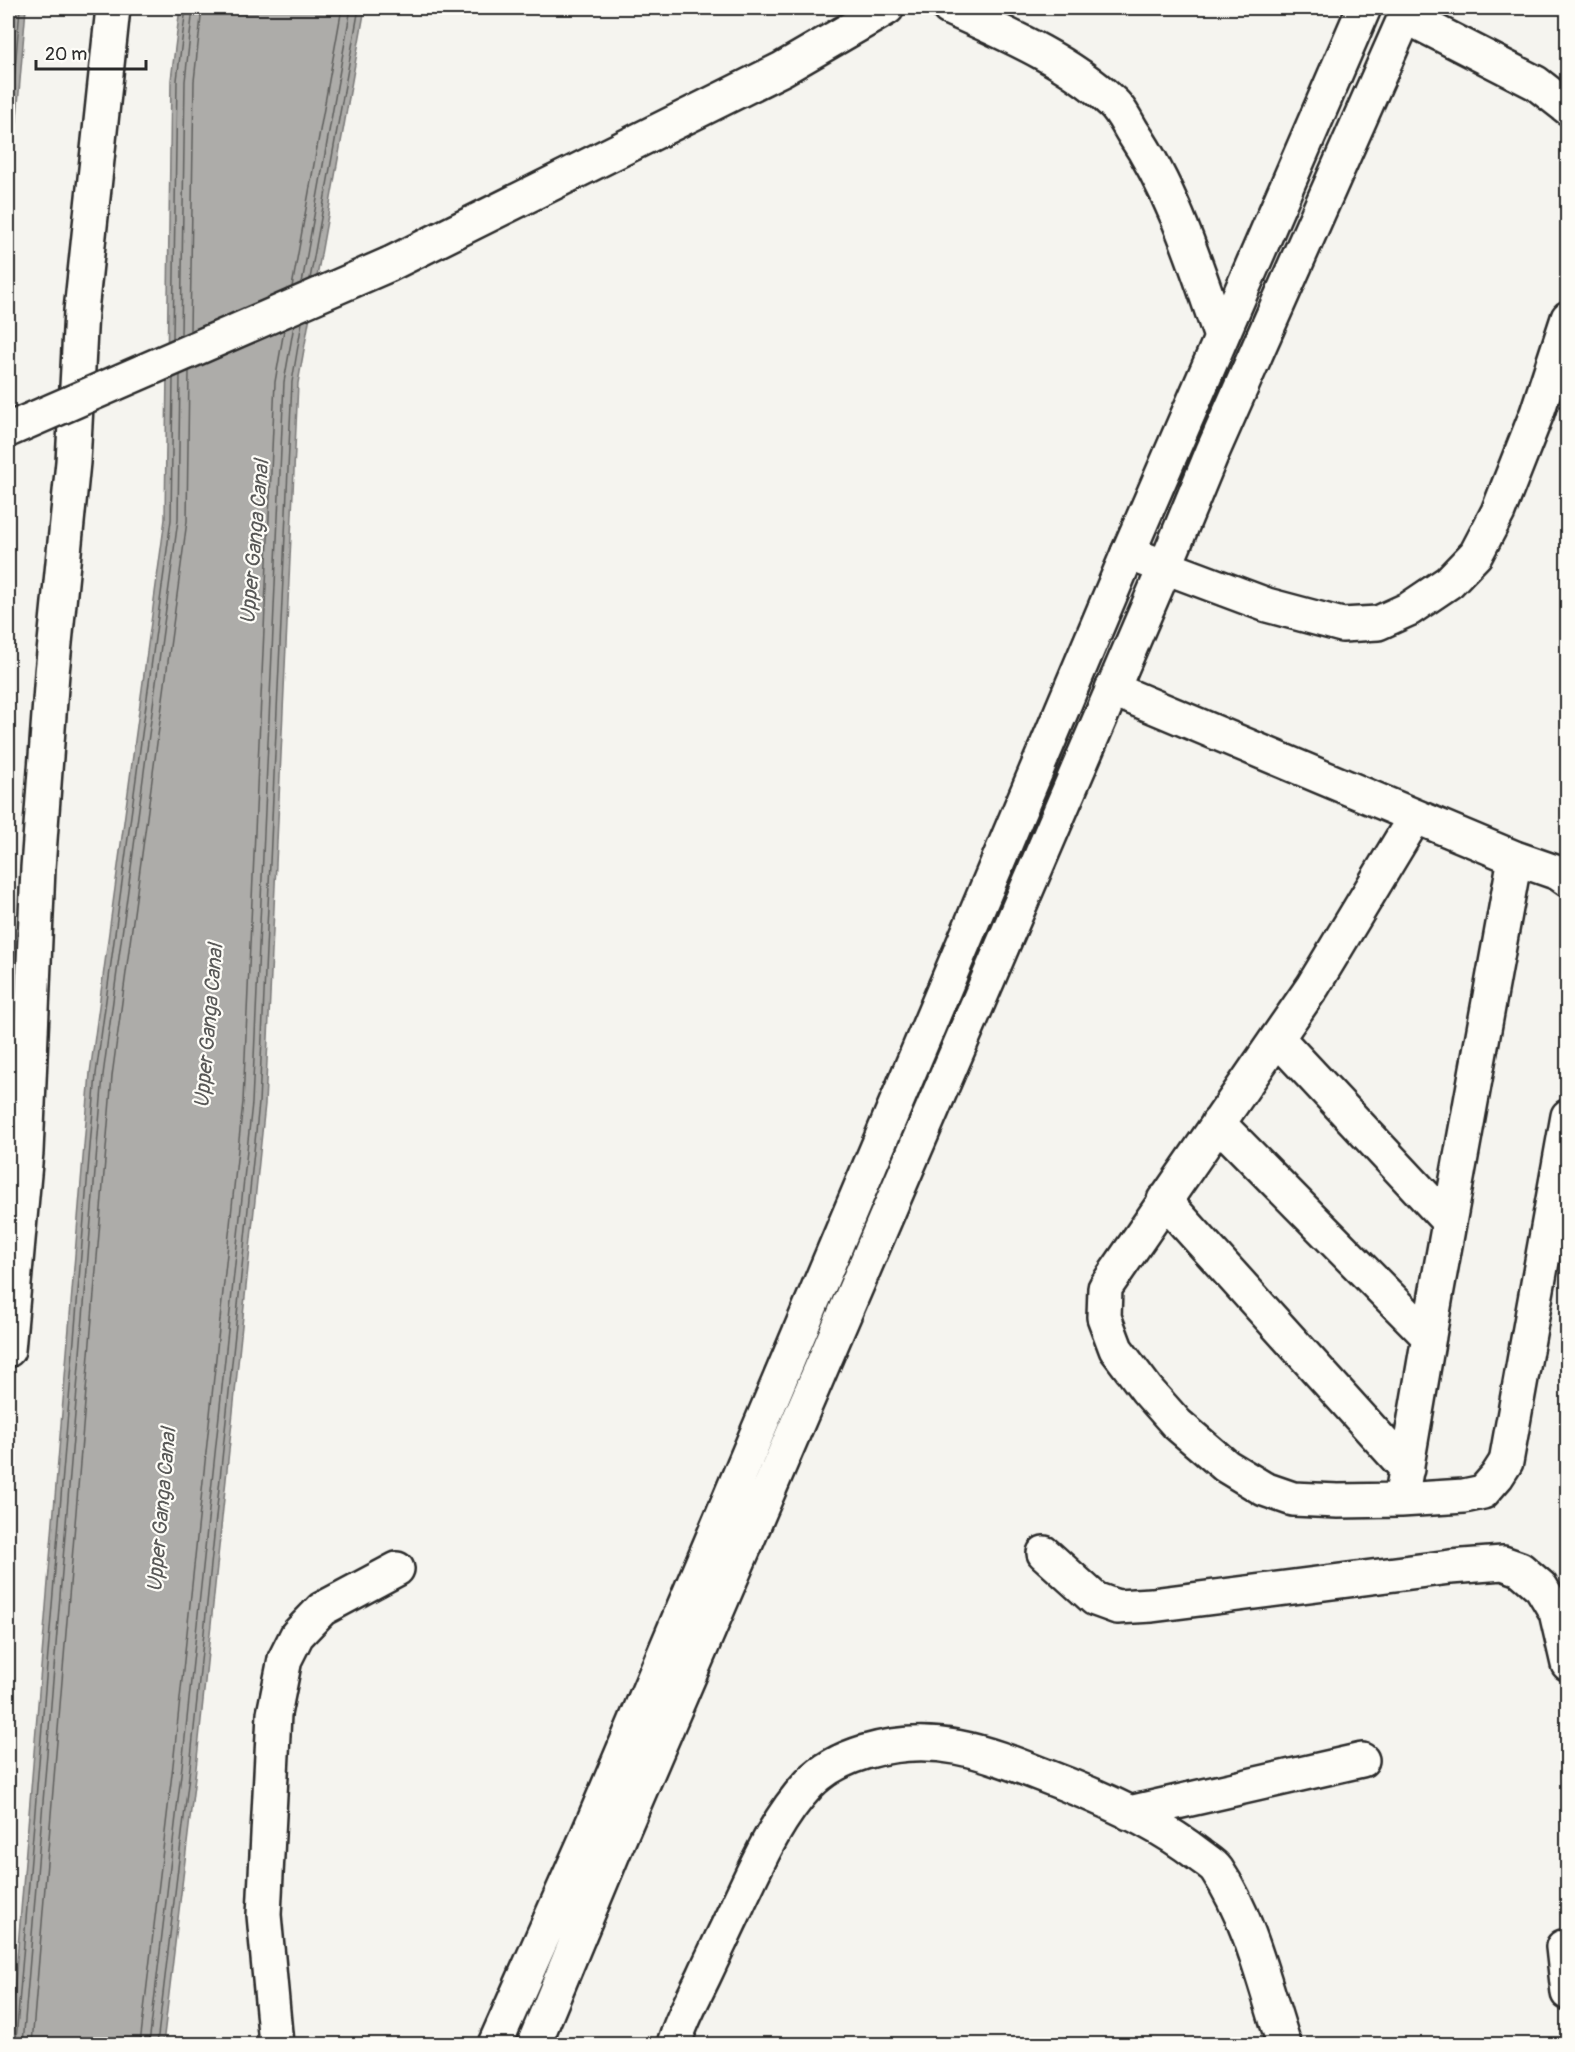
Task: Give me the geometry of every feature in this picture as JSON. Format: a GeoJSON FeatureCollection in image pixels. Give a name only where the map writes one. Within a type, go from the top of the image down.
{"type":"FeatureCollection","features":[{"type":"Feature","properties":{"kind":"main road"},"geometry":{"type":"LineString","coordinates":[[8,1350],[26,1152],[38,868],[52,673],[73,462],[81,311],[113,8]]}},
{"type":"Feature","properties":{"kind":"main road"},"geometry":{"type":"LineString","coordinates":[[8,430],[390,264],[782,69],[887,8]]}},
{"type":"Feature","properties":{"kind":"main road"},"geometry":{"type":"LineString","coordinates":[[949,8],[1029,47],[1073,72],[1113,102],[1149,156],[1182,226],[1221,337]]}},
{"type":"Feature","properties":{"kind":"main road"},"geometry":{"type":"LineString","coordinates":[[495,2044],[600,1806],[1128,553],[1364,8]]}},
{"type":"Feature","properties":{"kind":"main road"},"geometry":{"type":"LineString","coordinates":[[534,2044],[618,1840],[1166,567],[1212,453],[1407,12],[1536,83],[1568,108]]}},
{"type":"Feature","properties":{"kind":"main road"},"geometry":{"type":"LineString","coordinates":[[1128,553],[1267,605],[1342,625],[1378,623],[1409,609],[1449,582],[1476,554],[1498,512],[1537,413],[1568,318]]}},
{"type":"Feature","properties":{"kind":"main road"},"geometry":{"type":"LineString","coordinates":[[1112,689],[1415,817],[1558,873],[1568,880]]}},
{"type":"Feature","properties":{"kind":"main road"},"geometry":{"type":"LineString","coordinates":[[1415,817],[1313,986],[1105,1288],[1104,1317],[1116,1349],[1147,1390],[1177,1424],[1226,1466],[1264,1489],[1293,1498],[1338,1501],[1401,1500],[1464,1496],[1483,1492],[1506,1462],[1568,1116]]}},
{"type":"Feature","properties":{"kind":"main road"},"geometry":{"type":"LineString","coordinates":[[1401,1500],[1515,858]]}},
{"type":"Feature","properties":{"kind":"main road"},"geometry":{"type":"LineString","coordinates":[[1277,1038],[1449,1222]]}},
{"type":"Feature","properties":{"kind":"main road"},"geometry":{"type":"LineString","coordinates":[[1218,1123],[1429,1337]]}},
{"type":"Feature","properties":{"kind":"main road"},"geometry":{"type":"LineString","coordinates":[[1164,1200],[1407,1469]]}},
{"type":"Feature","properties":{"kind":"main road"},"geometry":{"type":"LineString","coordinates":[[1044,1553],[1095,1599],[1117,1607],[1163,1604],[1450,1567],[1503,1563],[1520,1569],[1541,1587],[1556,1612],[1568,1664]]}},
{"type":"Feature","properties":{"kind":"main road"},"geometry":{"type":"LineString","coordinates":[[276,2044],[264,1915],[274,1714],[285,1659],[297,1635],[322,1609],[397,1569]]}},
{"type":"Feature","properties":{"kind":"main road"},"geometry":{"type":"LineString","coordinates":[[674,2044],[686,2009],[767,1844],[795,1800],[824,1770],[855,1755],[908,1743],[947,1744],[989,1754],[1109,1802],[1187,1846],[1215,1868],[1234,1900],[1246,1929],[1284,2044]]}},
{"type":"Feature","properties":{"kind":"main road"},"geometry":{"type":"LineString","coordinates":[[1129,1813],[1362,1760]]}},
{"type":"Feature","properties":{"kind":"main road"},"geometry":{"type":"LineString","coordinates":[[1563,1947],[1568,1993]]}},
{"type":"Feature","properties":{"kind":"water"},"geometry":{"type":"Polygon","coordinates":[[[8,8],[26,8],[8,225],[8,8]]]}},
{"type":"Feature","properties":{"kind":"water","name":"Upper Ganga Canal"},"geometry":{"type":"Polygon","coordinates":[[[180,8],[365,8],[298,383],[265,1104],[196,1768],[163,2044],[10,2044],[90,1073],[165,519],[171,80],[180,8]]]}}]}
